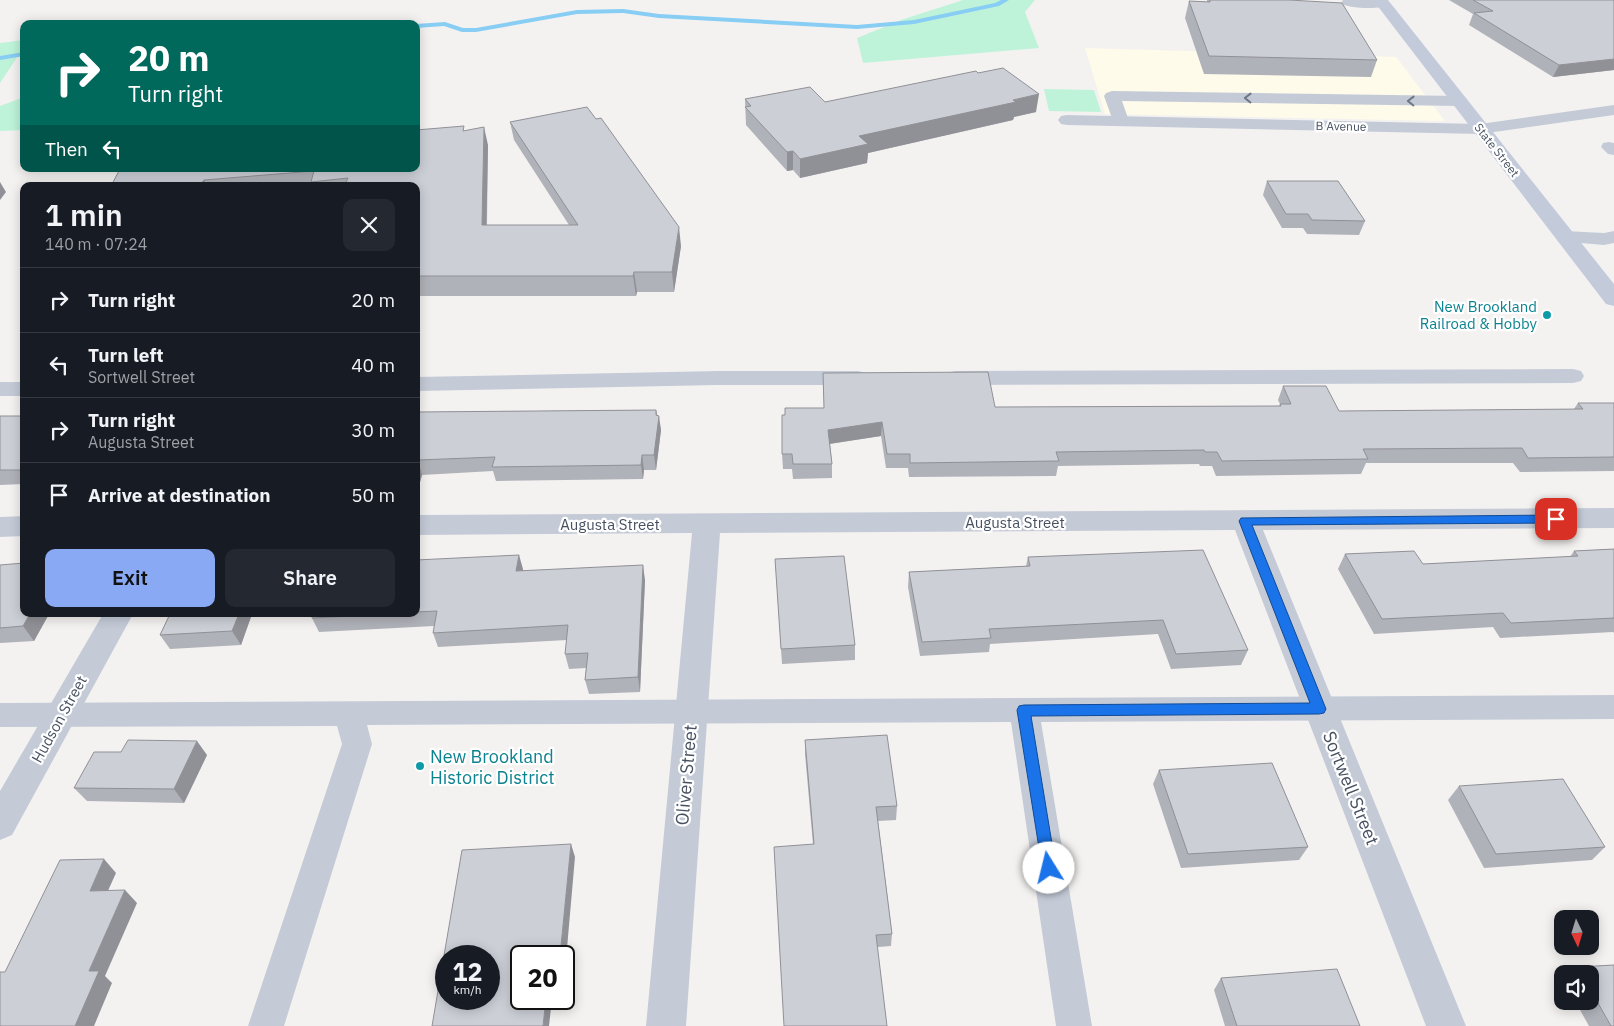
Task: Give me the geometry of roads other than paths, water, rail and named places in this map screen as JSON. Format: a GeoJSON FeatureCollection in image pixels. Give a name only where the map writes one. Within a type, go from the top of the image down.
{"type":"FeatureCollection","features":[{"type":"Feature","properties":{"kind":"main road","name":"State Street"},"geometry":{"type":"LineString","coordinates":[[1381,2],[1614,299]]}},
{"type":"Feature","properties":{"kind":"street","name":"B Avenue"},"geometry":{"type":"LineString","coordinates":[[1067,120],[1480,129],[1614,110]]}},
{"type":"Feature","properties":{"kind":"street","name":"Augusta Street"},"geometry":{"type":"LineString","coordinates":[[420,525],[1614,518]]}},
{"type":"Feature","properties":{"kind":"street","name":"Sortwell Street"},"geometry":{"type":"LineString","coordinates":[[1245,521],[1446,1026]]}},
{"type":"Feature","properties":{"kind":"street","name":"Oliver Street"},"geometry":{"type":"LineString","coordinates":[[666,1026],[707,524]]}},
{"type":"Feature","properties":{"kind":"street"},"geometry":{"type":"LineString","coordinates":[[0,526],[20,526]]}},
{"type":"Feature","properties":{"kind":"street","name":"Hudson Street"},"geometry":{"type":"LineString","coordinates":[[0,824],[116,617]]}},
{"type":"Feature","properties":{"kind":"lane"},"geometry":{"type":"LineString","coordinates":[[1348,3],[1381,2]]}},
{"type":"Feature","properties":{"kind":"lane"},"geometry":{"type":"LineString","coordinates":[[1121,121],[1112,96],[1460,102]]}},
{"type":"Feature","properties":{"kind":"lane"},"geometry":{"type":"LineString","coordinates":[[1314,99],[1332,126]]}},
{"type":"Feature","properties":{"kind":"lane"},"geometry":{"type":"LineString","coordinates":[[1565,237],[1614,238]]}},
{"type":"Feature","properties":{"kind":"lane"},"geometry":{"type":"LineString","coordinates":[[937,378],[1573,376]]}},
{"type":"Feature","properties":{"kind":"lane"},"geometry":{"type":"LineString","coordinates":[[420,384],[709,378],[877,378]]}},
{"type":"Feature","properties":{"kind":"lane"},"geometry":{"type":"LineString","coordinates":[[0,389],[20,389]]}},
{"type":"Feature","properties":{"kind":"lane"},"geometry":{"type":"LineString","coordinates":[[0,715],[1614,707]]}},
{"type":"Feature","properties":{"kind":"lane"},"geometry":{"type":"LineString","coordinates":[[1024,710],[1074,1026]]}},
{"type":"Feature","properties":{"kind":"lane"},"geometry":{"type":"LineString","coordinates":[[266,1026],[357,744],[348,713]]}},
{"type":"Feature","properties":{"kind":"waterway"},"geometry":{"type":"LineString","coordinates":[[420,26],[445,24],[462,30],[476,30],[577,12],[623,11],[659,16],[857,27],[914,22],[997,5],[1006,0]]}},
{"type":"Feature","properties":{"kind":"waterway"},"geometry":{"type":"LineString","coordinates":[[0,58],[20,55]]}},
{"type":"Feature","properties":{"kind":"place","name":"New Brookland Railroad & Hobby"},"geometry":{"type":"Point","coordinates":[1547,315]}},
{"type":"Feature","properties":{"kind":"place","name":"New Brookland Historic District"},"geometry":{"type":"Point","coordinates":[420,766]}}]}
